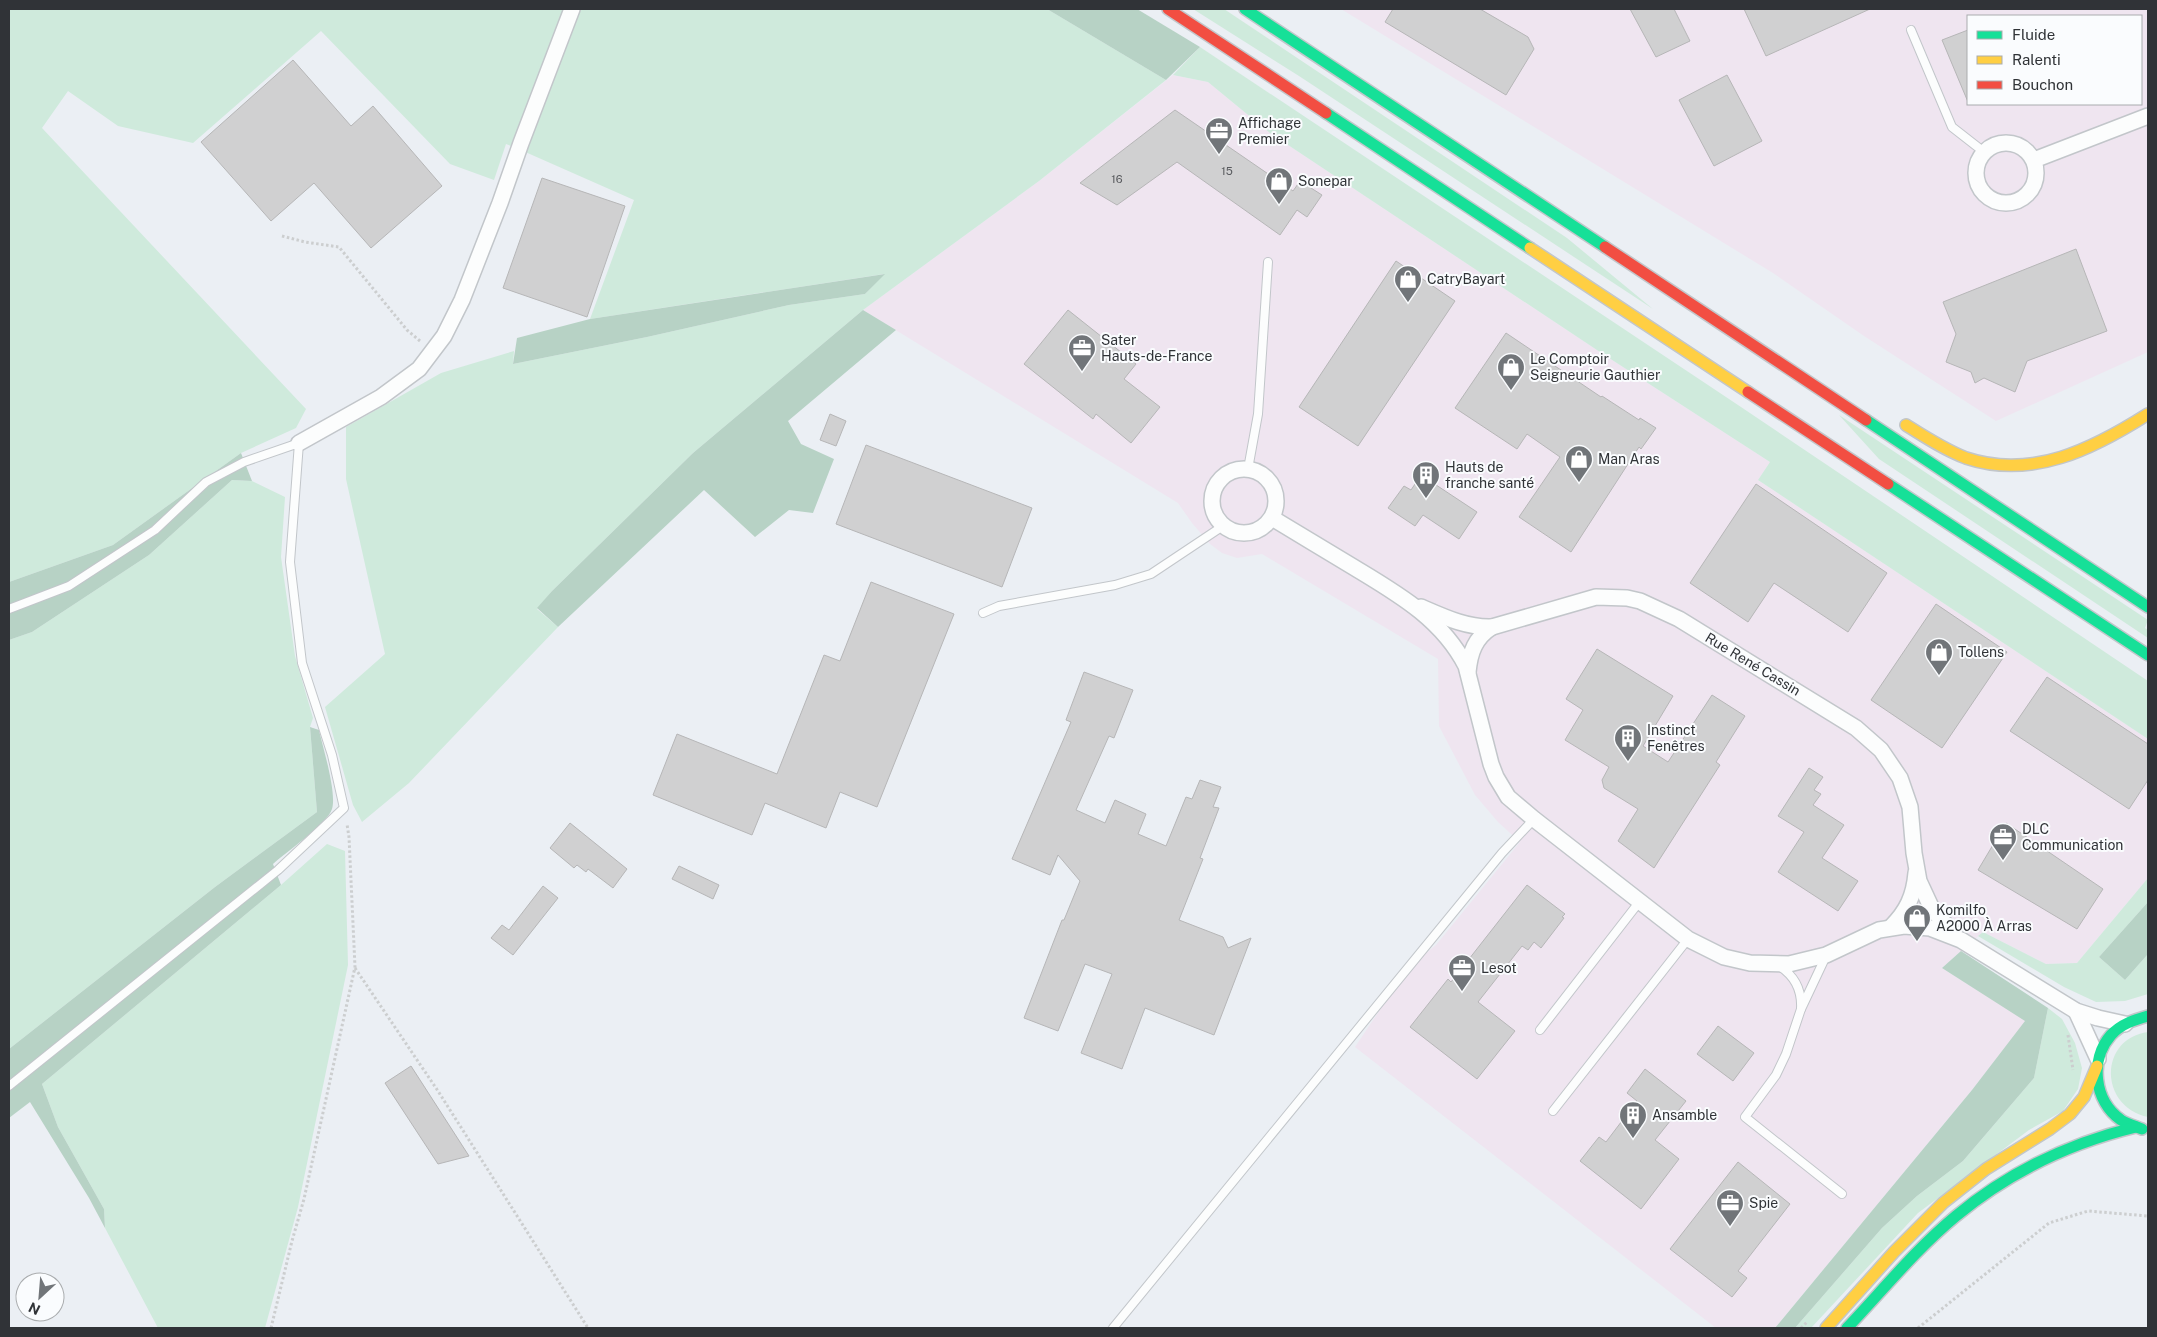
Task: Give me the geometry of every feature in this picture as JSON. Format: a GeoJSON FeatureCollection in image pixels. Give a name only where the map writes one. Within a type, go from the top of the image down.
{"type":"FeatureCollection","features":[{"type":"Feature","properties":{"kind":"main road"},"geometry":{"type":"LineString","coordinates":[[1168,9],[2148,655]]}},
{"type":"Feature","properties":{"kind":"main road"},"geometry":{"type":"LineString","coordinates":[[1245,9],[2148,607]]}},
{"type":"Feature","properties":{"kind":"main road"},"geometry":{"type":"LineString","coordinates":[[1576,228],[1724,311]]}},
{"type":"Feature","properties":{"kind":"main road"},"geometry":{"type":"LineString","coordinates":[[1893,416],[1934,443],[1966,458],[1984,463],[2016,466],[2046,463],[2079,454],[2110,438],[2148,414]]}},
{"type":"Feature","properties":{"kind":"main road"},"geometry":{"type":"LineString","coordinates":[[1826,1328],[1894,1252],[1943,1203],[1986,1169],[2050,1129],[2070,1114],[2084,1097],[2097,1062],[2110,1036],[2148,1012]]}},
{"type":"Feature","properties":{"kind":"main road"},"geometry":{"type":"LineString","coordinates":[[2097,1062],[2098,1085],[2105,1104],[2118,1118],[2136,1127],[2148,1130]]}},
{"type":"Feature","properties":{"kind":"main road"},"geometry":{"type":"LineString","coordinates":[[1847,1328],[1924,1247],[1978,1199],[2014,1175],[2054,1153],[2086,1140],[2136,1127]]}},
{"type":"Feature","properties":{"kind":"street"},"geometry":{"type":"LineString","coordinates":[[299,443],[381,397],[420,369],[444,336],[462,300],[500,203],[572,9]]}},
{"type":"Feature","properties":{"kind":"street"},"geometry":{"type":"LineString","coordinates":[[2034,160],[2148,116]]}},
{"type":"Feature","properties":{"kind":"street"},"geometry":{"type":"LineString","coordinates":[[2009,142],[2026,149],[2034,160],[2037,177],[2030,192],[2016,202],[2002,203],[1987,196],[1977,182],[1976,168],[1984,152],[1995,144],[2009,142]]}},
{"type":"Feature","properties":{"kind":"street"},"geometry":{"type":"LineString","coordinates":[[1248,469],[1259,472],[1272,484],[1277,501],[1272,518],[1262,529],[1252,533],[1237,533],[1223,526],[1217,518],[1213,509],[1214,490],[1226,474],[1236,470],[1248,469]]}},
{"type":"Feature","properties":{"kind":"street"},"geometry":{"type":"LineString","coordinates":[[1272,518],[1411,603],[1451,642],[1459,653],[1468,672],[1477,713],[1496,777],[1508,796],[1534,819],[1688,939],[1724,957],[1750,963],[1777,965],[1801,962],[1826,955],[1865,935],[1891,927],[1930,928],[1961,940],[2076,1010],[2098,1018],[2137,1020]]}},
{"type":"Feature","properties":{"kind":"street","name":"Rue René Cassin"},"geometry":{"type":"LineString","coordinates":[[1411,603],[1462,623],[1492,626],[1596,597],[1627,598],[1679,619],[1829,710],[1856,728],[1881,750],[1900,778],[1910,807],[1916,867],[1920,881],[1932,908],[1940,920],[1961,940]]}},
{"type":"Feature","properties":{"kind":"street"},"geometry":{"type":"LineString","coordinates":[[1468,672],[1475,644],[1479,637],[1492,626]]}},
{"type":"Feature","properties":{"kind":"street"},"geometry":{"type":"LineString","coordinates":[[1891,927],[1904,915],[1910,902],[1915,888],[1916,867]]}},
{"type":"Feature","properties":{"kind":"street"},"geometry":{"type":"LineString","coordinates":[[2076,1010],[2097,1062]]}},
{"type":"Feature","properties":{"kind":"lane"},"geometry":{"type":"LineString","coordinates":[[1911,30],[1952,127],[1984,152]]}},
{"type":"Feature","properties":{"kind":"lane"},"geometry":{"type":"LineString","coordinates":[[1248,469],[1258,414],[1268,262]]}},
{"type":"Feature","properties":{"kind":"lane"},"geometry":{"type":"LineString","coordinates":[[9,609],[69,586],[155,530],[206,482],[244,462],[299,443],[290,562],[302,663],[332,755],[344,808],[278,870],[9,1086]]}},
{"type":"Feature","properties":{"kind":"lane"},"geometry":{"type":"LineString","coordinates":[[983,614],[999,606],[1116,585],[1151,574],[1223,526]]}},
{"type":"Feature","properties":{"kind":"lane"},"geometry":{"type":"LineString","coordinates":[[1113,1328],[1502,853],[1534,819]]}},
{"type":"Feature","properties":{"kind":"lane"},"geometry":{"type":"LineString","coordinates":[[1540,1030],[1640,901]]}},
{"type":"Feature","properties":{"kind":"lane"},"geometry":{"type":"LineString","coordinates":[[1553,1111],[1688,939]]}},
{"type":"Feature","properties":{"kind":"lane"},"geometry":{"type":"LineString","coordinates":[[1826,955],[1801,1009],[1786,1054],[1776,1075],[1745,1117],[1842,1194]]}},
{"type":"Feature","properties":{"kind":"lane"},"geometry":{"type":"LineString","coordinates":[[1777,965],[1785,970],[1795,982],[1801,999],[1801,1009]]}},
{"type":"Feature","properties":{"kind":"path"},"geometry":{"type":"LineString","coordinates":[[282,236],[339,247],[407,330],[432,351]]}},
{"type":"Feature","properties":{"kind":"path"},"geometry":{"type":"LineString","coordinates":[[271,1328],[304,1199],[355,967],[349,836],[344,808]]}},
{"type":"Feature","properties":{"kind":"path"},"geometry":{"type":"LineString","coordinates":[[355,967],[438,1090],[588,1328]]}},
{"type":"Feature","properties":{"kind":"path"},"geometry":{"type":"LineString","coordinates":[[1918,1328],[2049,1224],[2088,1212],[2148,1216]]}},
{"type":"Feature","properties":{"kind":"shaded area"},"geometry":{"type":"Polygon","coordinates":[[[1341,9],[2148,9],[2148,352],[1996,421],[1864,336],[1773,273],[1341,9]]]}},
{"type":"Feature","properties":{"kind":"shaded area"},"geometry":{"type":"Polygon","coordinates":[[[1173,75],[1208,82],[1270,133],[1606,356],[1770,462],[1758,480],[2148,739],[2148,878],[2077,963],[2046,964],[1983,932],[1942,968],[2026,1021],[1972,1090],[1775,1328],[1716,1328],[1355,1047],[1408,968],[1436,945],[1520,842],[1498,822],[1475,795],[1439,726],[1438,659],[1262,554],[1237,558],[1222,553],[1210,544],[1178,503],[863,310],[1039,181],[1173,75]]]}},
{"type":"Feature","properties":{"kind":"green space"},"geometry":{"type":"Polygon","coordinates":[[[9,9],[564,9],[511,146],[506,144],[494,180],[450,164],[321,31],[193,143],[118,126],[68,91],[42,128],[306,409],[296,428],[241,453],[113,545],[9,582],[9,9]]]}},
{"type":"Feature","properties":{"kind":"green space"},"geometry":{"type":"Polygon","coordinates":[[[577,9],[1047,9],[1166,80],[1039,181],[863,310],[693,453],[552,591],[537,609],[558,627],[409,783],[362,822],[353,805],[325,707],[385,654],[346,479],[346,427],[441,373],[514,351],[513,364],[647,337],[789,305],[865,294],[884,274],[590,319],[634,200],[523,151],[577,9]]]}},
{"type":"Feature","properties":{"kind":"green space"},"geometry":{"type":"Polygon","coordinates":[[[1047,9],[1137,9],[1200,47],[1166,80],[1047,9]]]}},
{"type":"Feature","properties":{"kind":"green space"},"geometry":{"type":"Polygon","coordinates":[[[1193,9],[1224,9],[1567,238],[1653,309],[1299,76],[1193,9]]]}},
{"type":"Feature","properties":{"kind":"green space"},"geometry":{"type":"Polygon","coordinates":[[[1200,47],[2148,681],[2148,739],[1758,480],[1770,462],[1606,356],[1270,133],[1208,82],[1173,75],[1200,47]]]}},
{"type":"Feature","properties":{"kind":"green space"},"geometry":{"type":"Polygon","coordinates":[[[885,274],[865,294],[789,305],[647,337],[513,364],[517,338],[590,319],[885,274]]]}},
{"type":"Feature","properties":{"kind":"green space"},"geometry":{"type":"Polygon","coordinates":[[[863,310],[896,330],[788,421],[801,444],[834,459],[813,513],[789,510],[755,537],[704,490],[558,627],[537,608],[693,453],[863,310]]]}},
{"type":"Feature","properties":{"kind":"green space"},"geometry":{"type":"Polygon","coordinates":[[[1839,415],[2148,620],[2145,628],[2148,630],[2148,638],[1879,459],[1839,415]]]}},
{"type":"Feature","properties":{"kind":"green space"},"geometry":{"type":"Polygon","coordinates":[[[241,453],[252,481],[232,480],[149,555],[32,632],[9,640],[9,582],[113,545],[241,453]]]}},
{"type":"Feature","properties":{"kind":"green space"},"geometry":{"type":"Polygon","coordinates":[[[232,480],[252,481],[285,497],[281,557],[295,656],[313,718],[310,727],[317,812],[215,887],[9,1049],[9,640],[32,632],[149,555],[232,480]]]}},
{"type":"Feature","properties":{"kind":"green space"},"geometry":{"type":"Polygon","coordinates":[[[310,727],[319,730],[333,792],[332,809],[315,830],[273,864],[281,885],[42,1084],[58,1127],[104,1209],[105,1228],[89,1198],[30,1102],[9,1118],[9,1049],[215,887],[317,812],[310,727]]]}},
{"type":"Feature","properties":{"kind":"green space"},"geometry":{"type":"Polygon","coordinates":[[[327,844],[345,851],[348,965],[298,1207],[265,1328],[158,1328],[105,1228],[104,1209],[58,1127],[42,1084],[281,885],[327,844]]]}},
{"type":"Feature","properties":{"kind":"green space"},"geometry":{"type":"Polygon","coordinates":[[[2148,878],[2148,902],[2099,957],[2125,980],[2148,954],[2148,994],[2125,1001],[2096,1002],[2064,987],[1978,936],[1983,932],[2046,964],[2077,963],[2148,878]]]}},
{"type":"Feature","properties":{"kind":"green space"},"geometry":{"type":"Polygon","coordinates":[[[2148,902],[2148,954],[2125,980],[2099,957],[2148,902]]]}},
{"type":"Feature","properties":{"kind":"green space"},"geometry":{"type":"Polygon","coordinates":[[[1961,951],[2048,1008],[2034,1078],[1963,1161],[1917,1196],[1882,1228],[1795,1328],[1775,1328],[1972,1090],[2025,1021],[1942,968],[1961,951]]]}},
{"type":"Feature","properties":{"kind":"green space"},"geometry":{"type":"Polygon","coordinates":[[[2048,1008],[2062,1019],[2075,1043],[2082,1068],[2078,1089],[2063,1111],[2029,1130],[1918,1213],[1811,1328],[1795,1328],[1882,1228],[1917,1196],[1963,1161],[2034,1078],[2048,1008]]]}},
{"type":"Feature","properties":{"kind":"green space"},"geometry":{"type":"Polygon","coordinates":[[[2148,1032],[2148,1117],[2132,1111],[2120,1100],[2113,1088],[2111,1073],[2113,1059],[2120,1047],[2132,1037],[2148,1032]]]}},
{"type":"Feature","properties":{"kind":"building"},"geometry":{"type":"Polygon","coordinates":[[[1393,9],[1480,9],[1528,37],[1534,49],[1506,95],[1385,22],[1393,9]]]}},
{"type":"Feature","properties":{"kind":"building"},"geometry":{"type":"Polygon","coordinates":[[[1630,9],[1674,9],[1690,41],[1656,57],[1630,9]]]}},
{"type":"Feature","properties":{"kind":"building"},"geometry":{"type":"Polygon","coordinates":[[[1744,9],[1870,9],[1766,56],[1744,9]]]}},
{"type":"Feature","properties":{"kind":"building"},"geometry":{"type":"Polygon","coordinates":[[[1967,30],[1967,100],[1942,40],[1967,30]]]}},
{"type":"Feature","properties":{"kind":"building"},"geometry":{"type":"Polygon","coordinates":[[[293,60],[351,126],[373,106],[442,186],[371,248],[314,183],[271,221],[201,142],[293,60]]]}},
{"type":"Feature","properties":{"kind":"building"},"geometry":{"type":"Polygon","coordinates":[[[1727,75],[1762,141],[1714,166],[1679,100],[1727,75]]]}},
{"type":"Feature","properties":{"kind":"building"},"geometry":{"type":"Polygon","coordinates":[[[1175,110],[1293,191],[1300,181],[1322,195],[1307,217],[1297,210],[1280,235],[1177,162],[1117,205],[1080,183],[1175,110]]]}},
{"type":"Feature","properties":{"kind":"building"},"geometry":{"type":"Polygon","coordinates":[[[542,178],[625,206],[587,317],[503,288],[542,178]]]}},
{"type":"Feature","properties":{"kind":"building"},"geometry":{"type":"Polygon","coordinates":[[[2076,249],[2107,331],[2027,361],[2015,392],[1984,378],[1975,383],[1971,372],[1946,362],[1956,334],[1943,302],[2076,249]]]}},
{"type":"Feature","properties":{"kind":"building"},"geometry":{"type":"Polygon","coordinates":[[[1396,261],[1455,301],[1358,446],[1299,407],[1396,261]]]}},
{"type":"Feature","properties":{"kind":"building","name":"Sater Hauts-de-France"},"geometry":{"type":"Polygon","coordinates":[[[1068,310],[1136,364],[1124,379],[1160,407],[1131,443],[1096,414],[1093,419],[1024,364],[1068,310]]]}},
{"type":"Feature","properties":{"kind":"building"},"geometry":{"type":"Polygon","coordinates":[[[1506,333],[1601,397],[1656,428],[1641,449],[1639,447],[1571,552],[1519,517],[1560,457],[1527,434],[1517,449],[1455,408],[1506,333]]]}},
{"type":"Feature","properties":{"kind":"building"},"geometry":{"type":"Polygon","coordinates":[[[830,414],[846,421],[836,446],[820,440],[830,414]]]}},
{"type":"Feature","properties":{"kind":"building"},"geometry":{"type":"Polygon","coordinates":[[[866,445],[1032,508],[1002,587],[836,524],[866,445]]]}},
{"type":"Feature","properties":{"kind":"building","name":"Hauts de franche santé"},"geometry":{"type":"Polygon","coordinates":[[[1421,475],[1477,512],[1459,539],[1423,515],[1415,526],[1388,508],[1404,486],[1411,490],[1421,475]]]}},
{"type":"Feature","properties":{"kind":"building"},"geometry":{"type":"Polygon","coordinates":[[[1756,484],[1887,573],[1848,632],[1774,583],[1748,622],[1690,583],[1756,484]]]}},
{"type":"Feature","properties":{"kind":"building"},"geometry":{"type":"Polygon","coordinates":[[[871,582],[954,614],[877,807],[840,792],[826,828],[765,803],[752,835],[653,795],[677,734],[777,774],[824,655],[840,661],[871,582]]]}},
{"type":"Feature","properties":{"kind":"building","name":"Tollens"},"geometry":{"type":"Polygon","coordinates":[[[1936,604],[2007,652],[1942,748],[1871,700],[1936,604]]]}},
{"type":"Feature","properties":{"kind":"building"},"geometry":{"type":"Polygon","coordinates":[[[1597,649],[1673,696],[1643,746],[1668,762],[1712,695],[1745,716],[1716,762],[1720,765],[1654,868],[1618,841],[1638,809],[1604,788],[1602,780],[1609,767],[1565,740],[1583,710],[1566,699],[1597,649]]]}},
{"type":"Feature","properties":{"kind":"building"},"geometry":{"type":"Polygon","coordinates":[[[1084,672],[1133,690],[1114,738],[1109,736],[1076,810],[1105,823],[1115,800],[1146,814],[1138,834],[1166,846],[1186,797],[1192,799],[1200,780],[1221,787],[1213,807],[1219,808],[1200,858],[1203,859],[1179,920],[1223,937],[1228,948],[1251,938],[1214,1035],[1145,1008],[1122,1069],[1081,1053],[1112,974],[1085,964],[1058,1031],[1024,1018],[1062,920],[1064,920],[1080,881],[1058,855],[1050,875],[1012,859],[1071,722],[1066,720],[1084,672]]]}},
{"type":"Feature","properties":{"kind":"building"},"geometry":{"type":"Polygon","coordinates":[[[2047,677],[2148,744],[2148,780],[2129,809],[2010,731],[2047,677]]]}},
{"type":"Feature","properties":{"kind":"building"},"geometry":{"type":"Polygon","coordinates":[[[1809,768],[1823,777],[1814,790],[1821,794],[1813,805],[1844,825],[1822,858],[1858,881],[1838,911],[1778,872],[1804,832],[1778,816],[1809,768]]]}},
{"type":"Feature","properties":{"kind":"building"},"geometry":{"type":"Polygon","coordinates":[[[570,823],[627,869],[613,888],[588,869],[586,872],[577,865],[574,868],[550,848],[570,823]]]}},
{"type":"Feature","properties":{"kind":"building"},"geometry":{"type":"Polygon","coordinates":[[[2006,823],[2103,889],[2077,929],[1978,870],[2006,823]]]}},
{"type":"Feature","properties":{"kind":"building"},"geometry":{"type":"Polygon","coordinates":[[[679,866],[719,885],[713,899],[672,879],[679,866]]]}},
{"type":"Feature","properties":{"kind":"building","name":"Lesot"},"geometry":{"type":"Polygon","coordinates":[[[1527,885],[1565,914],[1562,917],[1564,918],[1541,948],[1534,942],[1528,950],[1522,946],[1478,1002],[1515,1031],[1477,1079],[1410,1027],[1448,979],[1451,982],[1527,885]]]}},
{"type":"Feature","properties":{"kind":"building"},"geometry":{"type":"Polygon","coordinates":[[[543,886],[558,898],[513,955],[491,938],[502,925],[509,930],[543,886]]]}},
{"type":"Feature","properties":{"kind":"building"},"geometry":{"type":"Polygon","coordinates":[[[1718,1026],[1754,1053],[1733,1081],[1697,1054],[1718,1026]]]}},
{"type":"Feature","properties":{"kind":"building"},"geometry":{"type":"Polygon","coordinates":[[[411,1066],[469,1156],[438,1164],[385,1083],[411,1066]]]}},
{"type":"Feature","properties":{"kind":"building","name":"Ansamble"},"geometry":{"type":"Polygon","coordinates":[[[1645,1069],[1686,1101],[1655,1140],[1679,1159],[1641,1209],[1580,1161],[1599,1137],[1606,1142],[1637,1101],[1627,1093],[1645,1069]]]}},
{"type":"Feature","properties":{"kind":"building","name":"Spie"},"geometry":{"type":"Polygon","coordinates":[[[1738,1162],[1790,1204],[1738,1271],[1747,1278],[1732,1297],[1670,1249],[1738,1162]]]}},
{"type":"Feature","properties":{"kind":"traffic: fast"},"geometry":{"type":"LineString","coordinates":[[1245,9],[1605,247]]}},
{"type":"Feature","properties":{"kind":"traffic: fast"},"geometry":{"type":"LineString","coordinates":[[1326,113],[1530,248]]}},
{"type":"Feature","properties":{"kind":"traffic: fast"},"geometry":{"type":"LineString","coordinates":[[1866,420],[2148,607]]}},
{"type":"Feature","properties":{"kind":"traffic: fast"},"geometry":{"type":"LineString","coordinates":[[1888,484],[2148,655]]}},
{"type":"Feature","properties":{"kind":"traffic: fast"},"geometry":{"type":"LineString","coordinates":[[2142,1129],[2121,1120],[2112,1112],[2100,1091],[2097,1068],[2099,1056],[2111,1035],[2123,1025],[2148,1016]]}},
{"type":"Feature","properties":{"kind":"traffic: fast"},"geometry":{"type":"LineString","coordinates":[[1847,1328],[1927,1242],[1976,1200],[2041,1161],[2087,1141],[2136,1127]]}},
{"type":"Feature","properties":{"kind":"traffic: slow"},"geometry":{"type":"LineString","coordinates":[[1530,248],[1748,392]]}},
{"type":"Feature","properties":{"kind":"traffic: slow"},"geometry":{"type":"LineString","coordinates":[[1906,425],[1928,439],[1966,458],[1991,464],[2015,465],[2038,463],[2084,449],[2106,439],[2148,414]]}},
{"type":"Feature","properties":{"kind":"traffic: slow"},"geometry":{"type":"LineString","coordinates":[[1826,1328],[1894,1252],[1943,1203],[1986,1169],[2050,1129],[2070,1114],[2084,1097],[2097,1066]]}},
{"type":"Feature","properties":{"kind":"traffic: jam"},"geometry":{"type":"LineString","coordinates":[[1168,9],[1326,113]]}},
{"type":"Feature","properties":{"kind":"traffic: jam"},"geometry":{"type":"LineString","coordinates":[[1605,247],[1866,420]]}},
{"type":"Feature","properties":{"kind":"traffic: jam"},"geometry":{"type":"LineString","coordinates":[[1748,392],[1888,484]]}},
{"type":"Feature","properties":{"kind":"place","name":"Affichage Premier"},"geometry":{"type":"Point","coordinates":[1219,155]}},
{"type":"Feature","properties":{"kind":"place","name":"Sonepar"},"geometry":{"type":"Point","coordinates":[1279,205]}},
{"type":"Feature","properties":{"kind":"place","name":"CatryBayart"},"geometry":{"type":"Point","coordinates":[1408,303]}},
{"type":"Feature","properties":{"kind":"place","name":"Sater Hauts-de-France"},"geometry":{"type":"Point","coordinates":[1082,372]}},
{"type":"Feature","properties":{"kind":"place","name":"Le Comptoir Seigneurie Gauthier"},"geometry":{"type":"Point","coordinates":[1511,391]}},
{"type":"Feature","properties":{"kind":"place","name":"Man Aras"},"geometry":{"type":"Point","coordinates":[1579,483]}},
{"type":"Feature","properties":{"kind":"place","name":"Hauts de franche santé"},"geometry":{"type":"Point","coordinates":[1426,499]}},
{"type":"Feature","properties":{"kind":"place","name":"Tollens"},"geometry":{"type":"Point","coordinates":[1939,676]}},
{"type":"Feature","properties":{"kind":"place","name":"Instinct Fenêtres"},"geometry":{"type":"Point","coordinates":[1628,762]}},
{"type":"Feature","properties":{"kind":"place","name":"DLC Communication"},"geometry":{"type":"Point","coordinates":[2003,861]}},
{"type":"Feature","properties":{"kind":"place","name":"Komilfo A2000 À Arras"},"geometry":{"type":"Point","coordinates":[1917,942]}},
{"type":"Feature","properties":{"kind":"place","name":"Lesot"},"geometry":{"type":"Point","coordinates":[1462,992]}},
{"type":"Feature","properties":{"kind":"place","name":"Ansamble"},"geometry":{"type":"Point","coordinates":[1633,1139]}},
{"type":"Feature","properties":{"kind":"place","name":"Spie"},"geometry":{"type":"Point","coordinates":[1730,1227]}}]}
